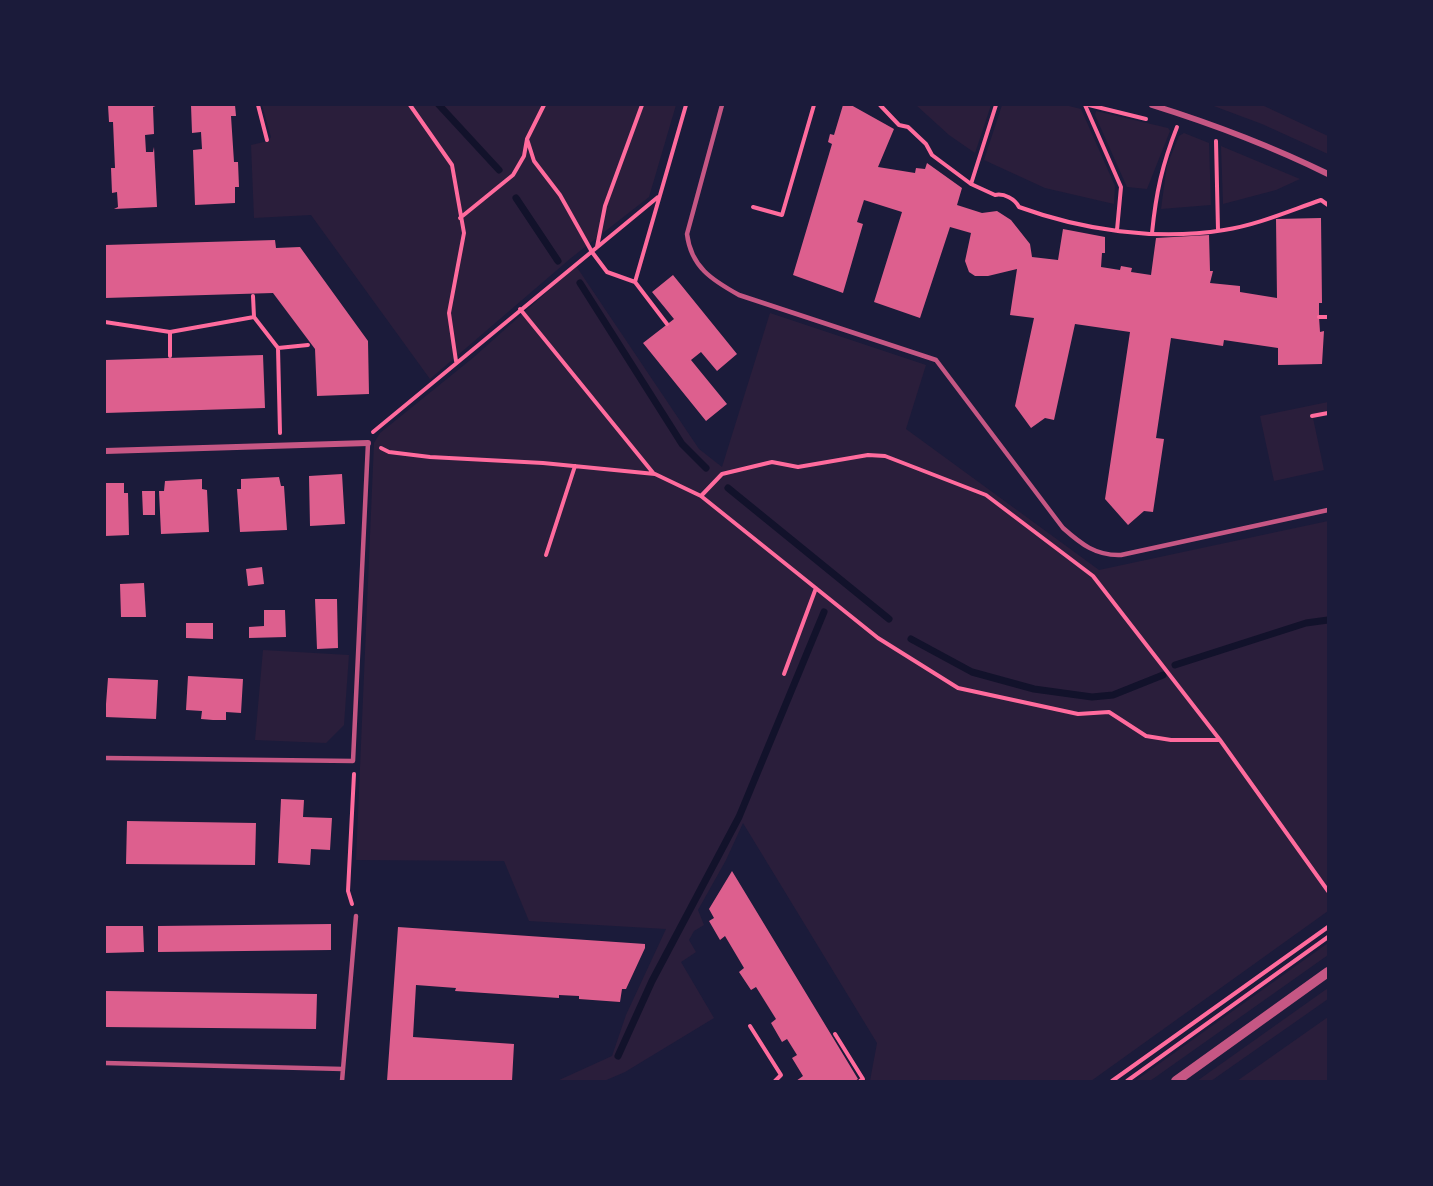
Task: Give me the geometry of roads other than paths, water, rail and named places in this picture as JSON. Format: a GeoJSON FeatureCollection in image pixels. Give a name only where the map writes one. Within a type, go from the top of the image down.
{"type":"FeatureCollection","features":[{"type":"Feature","properties":{"kind":"street"},"geometry":{"type":"LineString","coordinates":[[1152,105],[1287,154],[1328,174]]}},
{"type":"Feature","properties":{"kind":"street"},"geometry":{"type":"LineString","coordinates":[[105,451],[368,443]]}},
{"type":"Feature","properties":{"kind":"street"},"geometry":{"type":"LineString","coordinates":[[1176,1081],[1328,972]]}},
{"type":"Feature","properties":{"kind":"lane"},"geometry":{"type":"LineString","coordinates":[[722,105],[688,228],[689,250],[699,267],[714,281],[740,295],[936,360],[1063,528],[1079,543],[1103,556],[1121,555],[1328,510]]}},
{"type":"Feature","properties":{"kind":"lane"},"geometry":{"type":"LineString","coordinates":[[105,758],[353,761],[368,443]]}},
{"type":"Feature","properties":{"kind":"lane"},"geometry":{"type":"LineString","coordinates":[[342,1081],[356,916]]}},
{"type":"Feature","properties":{"kind":"lane"},"geometry":{"type":"LineString","coordinates":[[105,1063],[343,1069]]}},
{"type":"Feature","properties":{"kind":"waterway"},"geometry":{"type":"LineString","coordinates":[[439,105],[499,170]]}},
{"type":"Feature","properties":{"kind":"waterway"},"geometry":{"type":"LineString","coordinates":[[516,198],[558,261]]}},
{"type":"Feature","properties":{"kind":"waterway"},"geometry":{"type":"LineString","coordinates":[[580,283],[682,444],[706,468]]}},
{"type":"Feature","properties":{"kind":"waterway"},"geometry":{"type":"LineString","coordinates":[[728,488],[889,619]]}},
{"type":"Feature","properties":{"kind":"waterway"},"geometry":{"type":"LineString","coordinates":[[618,1056],[652,981],[739,817],[824,612]]}},
{"type":"Feature","properties":{"kind":"waterway"},"geometry":{"type":"LineString","coordinates":[[1175,665],[1306,623],[1328,620]]}},
{"type":"Feature","properties":{"kind":"waterway"},"geometry":{"type":"LineString","coordinates":[[911,639],[972,672],[1034,689],[1092,697],[1113,695],[1163,675]]}}]}
